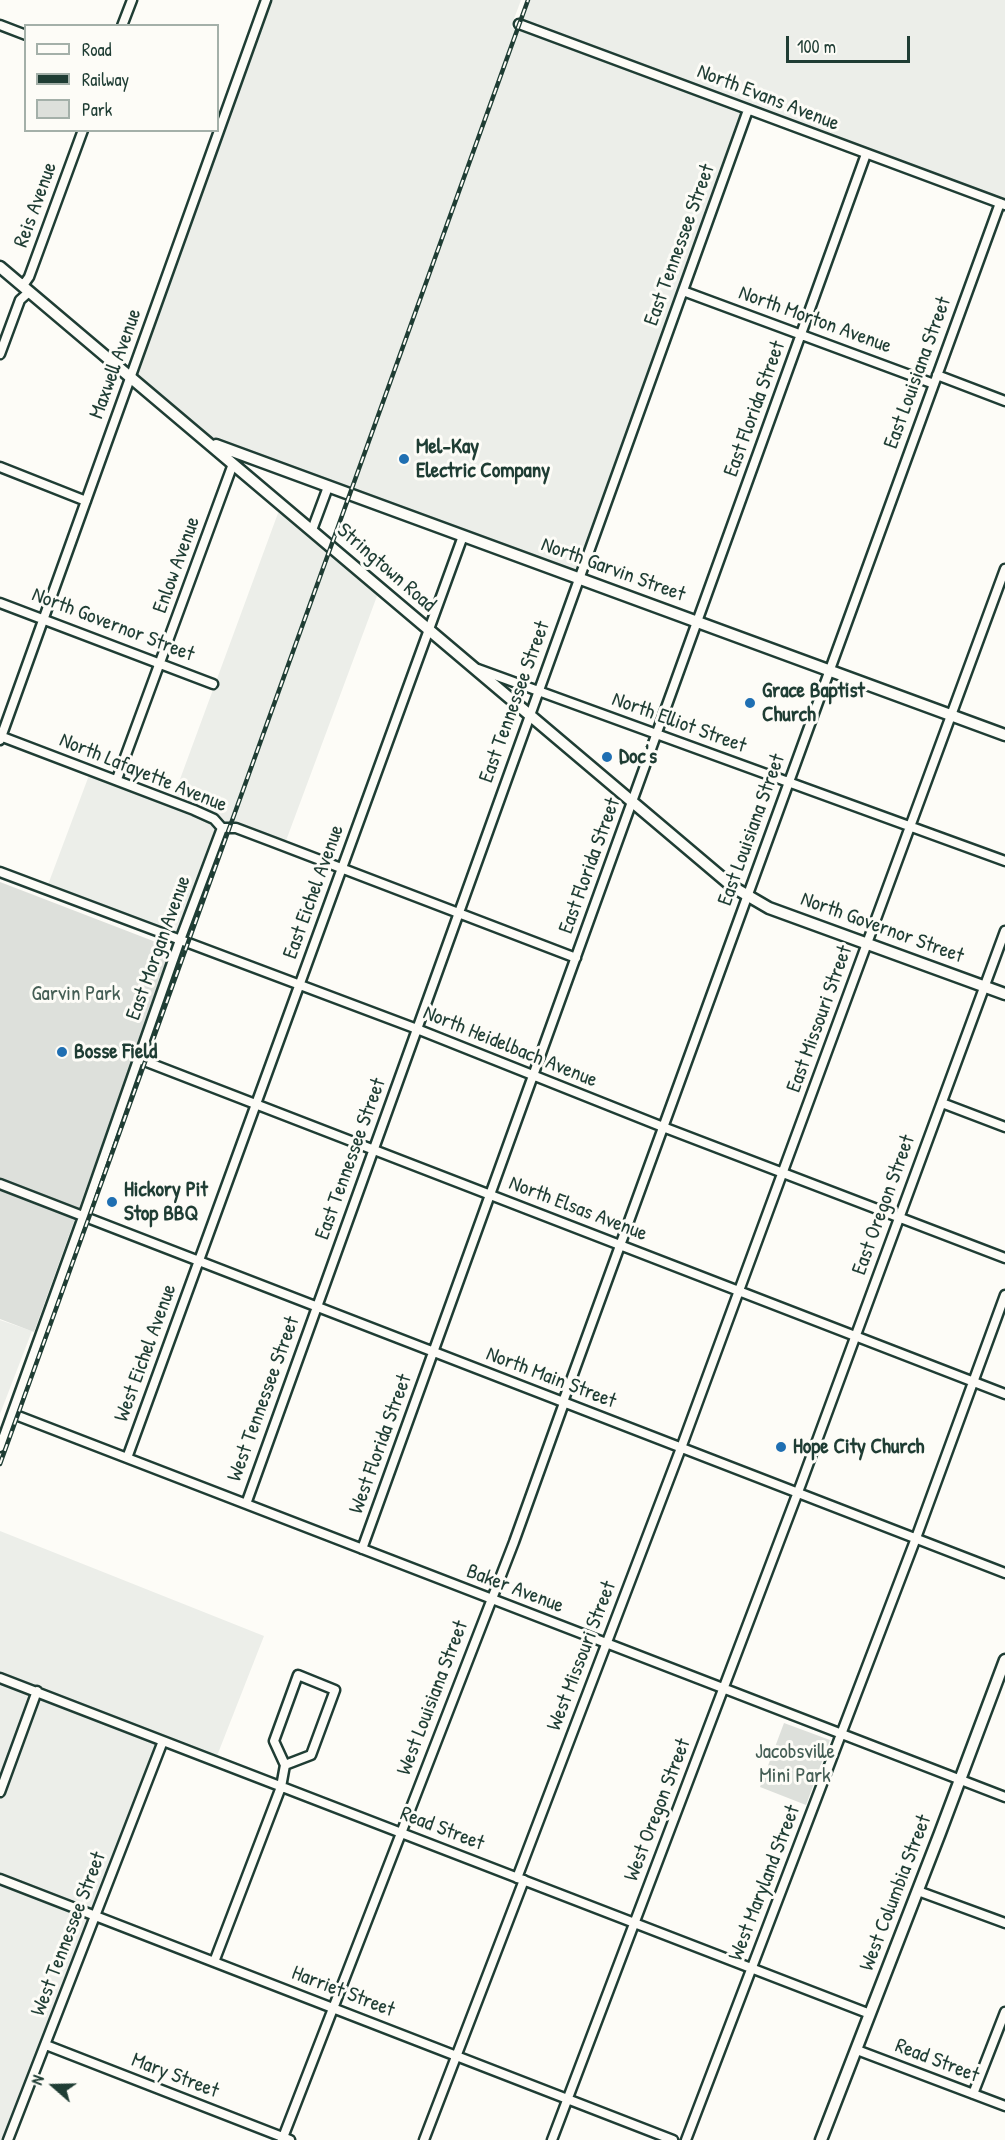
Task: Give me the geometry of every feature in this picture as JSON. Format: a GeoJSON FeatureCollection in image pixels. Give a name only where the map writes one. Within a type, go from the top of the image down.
{"type":"FeatureCollection","features":[{"type":"Feature","properties":{"kind":"main road","name":"Stringtown Road"},"geometry":{"type":"LineString","coordinates":[[0,267],[632,802],[747,896]]}},
{"type":"Feature","properties":{"kind":"main road","name":"North Garvin Street"},"geometry":{"type":"LineString","coordinates":[[207,441],[1005,735]]}},
{"type":"Feature","properties":{"kind":"main road","name":"North Governor Street"},"geometry":{"type":"LineString","coordinates":[[747,896],[769,908],[1005,994]]}},
{"type":"Feature","properties":{"kind":"main road","name":"West Columbia Street"},"geometry":{"type":"LineString","coordinates":[[821,2140],[1005,1660]]}},
{"type":"Feature","properties":{"kind":"street"},"geometry":{"type":"LineString","coordinates":[[123,24],[132,0]]}},
{"type":"Feature","properties":{"kind":"street","name":"Maxwell Avenue"},"geometry":{"type":"LineString","coordinates":[[221,111],[266,0]]}},
{"type":"Feature","properties":{"kind":"street","name":"North Evans Avenue"},"geometry":{"type":"LineString","coordinates":[[519,24],[1002,204]]}},
{"type":"Feature","properties":{"kind":"street"},"geometry":{"type":"LineString","coordinates":[[0,25],[24,34]]}},
{"type":"Feature","properties":{"kind":"street","name":"East Tennessee Street"},"geometry":{"type":"LineString","coordinates":[[317,1307],[748,110]]}},
{"type":"Feature","properties":{"kind":"street","name":"Reis Avenue"},"geometry":{"type":"LineString","coordinates":[[17,282],[24,284],[29,277],[82,132]]}},
{"type":"Feature","properties":{"kind":"street","name":"Maxwell Avenue"},"geometry":{"type":"LineString","coordinates":[[0,737],[131,377],[214,132]]}},
{"type":"Feature","properties":{"kind":"street","name":"East Florida Street"},"geometry":{"type":"LineString","coordinates":[[434,1352],[866,154]]}},
{"type":"Feature","properties":{"kind":"street","name":"East Louisiana Street"},"geometry":{"type":"LineString","coordinates":[[563,1402],[935,380],[1002,204]]}},
{"type":"Feature","properties":{"kind":"street","name":"North Morton Avenue"},"geometry":{"type":"LineString","coordinates":[[683,291],[801,335],[1005,401]]}},
{"type":"Feature","properties":{"kind":"street"},"geometry":{"type":"LineString","coordinates":[[0,354],[20,300],[28,292]]}},
{"type":"Feature","properties":{"kind":"street","name":"Enlow Avenue"},"geometry":{"type":"LineString","coordinates":[[117,779],[233,464]]}},
{"type":"Feature","properties":{"kind":"street"},"geometry":{"type":"LineString","coordinates":[[0,467],[86,501]]}},
{"type":"Feature","properties":{"kind":"street"},"geometry":{"type":"LineString","coordinates":[[312,530],[328,487]]}},
{"type":"Feature","properties":{"kind":"street","name":"East Eichel Avenue"},"geometry":{"type":"LineString","coordinates":[[199,1261],[463,536]]}},
{"type":"Feature","properties":{"kind":"street","name":"East Missouri Street"},"geometry":{"type":"LineString","coordinates":[[681,1448],[1005,568]]}},
{"type":"Feature","properties":{"kind":"street","name":"North Governor Street"},"geometry":{"type":"LineString","coordinates":[[0,603],[213,684]]}},
{"type":"Feature","properties":{"kind":"street","name":"North Elliot Street"},"geometry":{"type":"LineString","coordinates":[[475,668],[1005,861]]}},
{"type":"Feature","properties":{"kind":"street","name":"North Lafayette Avenue"},"geometry":{"type":"LineString","coordinates":[[0,737],[117,779],[214,819],[222,828],[236,828],[576,958]]}},
{"type":"Feature","properties":{"kind":"street","name":"East Morgan Avenue"},"geometry":{"type":"LineString","coordinates":[[0,1447],[222,828]]}},
{"type":"Feature","properties":{"kind":"street","name":"North Heidelbach Avenue"},"geometry":{"type":"LineString","coordinates":[[0,872],[417,1029],[663,1127],[1005,1258]]}},
{"type":"Feature","properties":{"kind":"street","name":"East Oregon Street"},"geometry":{"type":"LineString","coordinates":[[797,1493],[1005,931]]}},
{"type":"Feature","properties":{"kind":"street","name":"North Elsas Avenue"},"geometry":{"type":"LineString","coordinates":[[139,1059],[1005,1394]]}},
{"type":"Feature","properties":{"kind":"street"},"geometry":{"type":"LineString","coordinates":[[942,1103],[1005,1127]]}},
{"type":"Feature","properties":{"kind":"street","name":"North Main Street"},"geometry":{"type":"LineString","coordinates":[[0,1184],[1005,1573]]}},
{"type":"Feature","properties":{"kind":"street","name":"West Eichel Avenue"},"geometry":{"type":"LineString","coordinates":[[128,1458],[199,1261]]}},
{"type":"Feature","properties":{"kind":"street","name":"West Maryland Street"},"geometry":{"type":"LineString","coordinates":[[686,2140],[916,1538],[1005,1295]]}},
{"type":"Feature","properties":{"kind":"street","name":"West Tennessee Street"},"geometry":{"type":"LineString","coordinates":[[246,1504],[317,1307]]}},
{"type":"Feature","properties":{"kind":"street","name":"West Florida Street"},"geometry":{"type":"LineString","coordinates":[[362,1549],[434,1352]]}},
{"type":"Feature","properties":{"kind":"street","name":"West Louisiana Street"},"geometry":{"type":"LineString","coordinates":[[285,2139],[333,2008],[491,1599],[563,1402]]}},
{"type":"Feature","properties":{"kind":"street","name":"Baker Avenue"},"geometry":{"type":"LineString","coordinates":[[13,1414],[1005,1797]]}},
{"type":"Feature","properties":{"kind":"street","name":"West Missouri Street"},"geometry":{"type":"LineString","coordinates":[[424,2140],[606,1644],[681,1448]]}},
{"type":"Feature","properties":{"kind":"street","name":"West Oregon Street"},"geometry":{"type":"LineString","coordinates":[[552,2140],[797,1493]]}},
{"type":"Feature","properties":{"kind":"street"},"geometry":{"type":"LineString","coordinates":[[214,1962],[281,1787],[285,1765],[274,1741],[298,1676],[336,1690],[310,1755],[285,1765]]}},
{"type":"Feature","properties":{"kind":"street","name":"Read Street"},"geometry":{"type":"LineString","coordinates":[[0,1678],[870,2014]]}},
{"type":"Feature","properties":{"kind":"street"},"geometry":{"type":"LineString","coordinates":[[0,1792],[37,1692]]}},
{"type":"Feature","properties":{"kind":"street","name":"West Tennessee Street"},"geometry":{"type":"LineString","coordinates":[[8,2140],[163,1741]]}},
{"type":"Feature","properties":{"kind":"street","name":"Harriet Street"},"geometry":{"type":"LineString","coordinates":[[0,1879],[673,2140]]}},
{"type":"Feature","properties":{"kind":"street"},"geometry":{"type":"LineString","coordinates":[[918,1891],[1005,1923]]}},
{"type":"Feature","properties":{"kind":"street"},"geometry":{"type":"LineString","coordinates":[[973,2094],[1005,2012]]}},
{"type":"Feature","properties":{"kind":"street","name":"Mary Street"},"geometry":{"type":"LineString","coordinates":[[46,2045],[285,2139]]}},
{"type":"Feature","properties":{"kind":"street","name":"Read Street"},"geometry":{"type":"LineString","coordinates":[[857,2050],[1005,2106]]}},
{"type":"Feature","properties":{"kind":"shaded area"},"geometry":{"type":"Polygon","coordinates":[[[267,0],[521,0],[511,27],[748,110],[579,579],[347,502],[207,441],[131,377],[267,0]]]}},
{"type":"Feature","properties":{"kind":"shaded area"},"geometry":{"type":"Polygon","coordinates":[[[530,0],[1005,0],[1005,202],[523,20],[530,0]]]}},
{"type":"Feature","properties":{"kind":"shaded area"},"geometry":{"type":"Polygon","coordinates":[[[281,505],[380,588],[284,846],[231,827],[222,828],[180,940],[46,890],[91,770],[172,801],[281,505]]]}},
{"type":"Feature","properties":{"kind":"shaded area"},"geometry":{"type":"Polygon","coordinates":[[[0,1320],[32,1331],[0,1414],[0,1320]]]}},
{"type":"Feature","properties":{"kind":"shaded area"},"geometry":{"type":"Polygon","coordinates":[[[0,1531],[264,1636],[215,1761],[163,1741],[7,2140],[0,2140],[0,1531]]]}},
{"type":"Feature","properties":{"kind":"green space","name":"Garvin Park"},"geometry":{"type":"Polygon","coordinates":[[[0,882],[161,944],[167,965],[34,1332],[0,1319],[0,882]]]}},
{"type":"Feature","properties":{"kind":"green space","name":"Jacobsville Mini Park"},"geometry":{"type":"Polygon","coordinates":[[[784,1723],[830,1740],[806,1805],[760,1787],[784,1723]]]}},
{"type":"Feature","properties":{"kind":"railway"},"geometry":{"type":"LineString","coordinates":[[0,1464],[528,0]]}},
{"type":"Feature","properties":{"kind":"place","name":"Mel-Kay Electric Company"},"geometry":{"type":"Point","coordinates":[404,459]}},
{"type":"Feature","properties":{"kind":"place","name":"Grace Baptist Church"},"geometry":{"type":"Point","coordinates":[750,703]}},
{"type":"Feature","properties":{"kind":"place","name":"Doc's"},"geometry":{"type":"Point","coordinates":[607,757]}},
{"type":"Feature","properties":{"kind":"place","name":"Bosse Field"},"geometry":{"type":"Point","coordinates":[62,1052]}},
{"type":"Feature","properties":{"kind":"place","name":"Hickory Pit Stop BBQ"},"geometry":{"type":"Point","coordinates":[112,1202]}},
{"type":"Feature","properties":{"kind":"place","name":"Hope City Church"},"geometry":{"type":"Point","coordinates":[781,1447]}}]}
